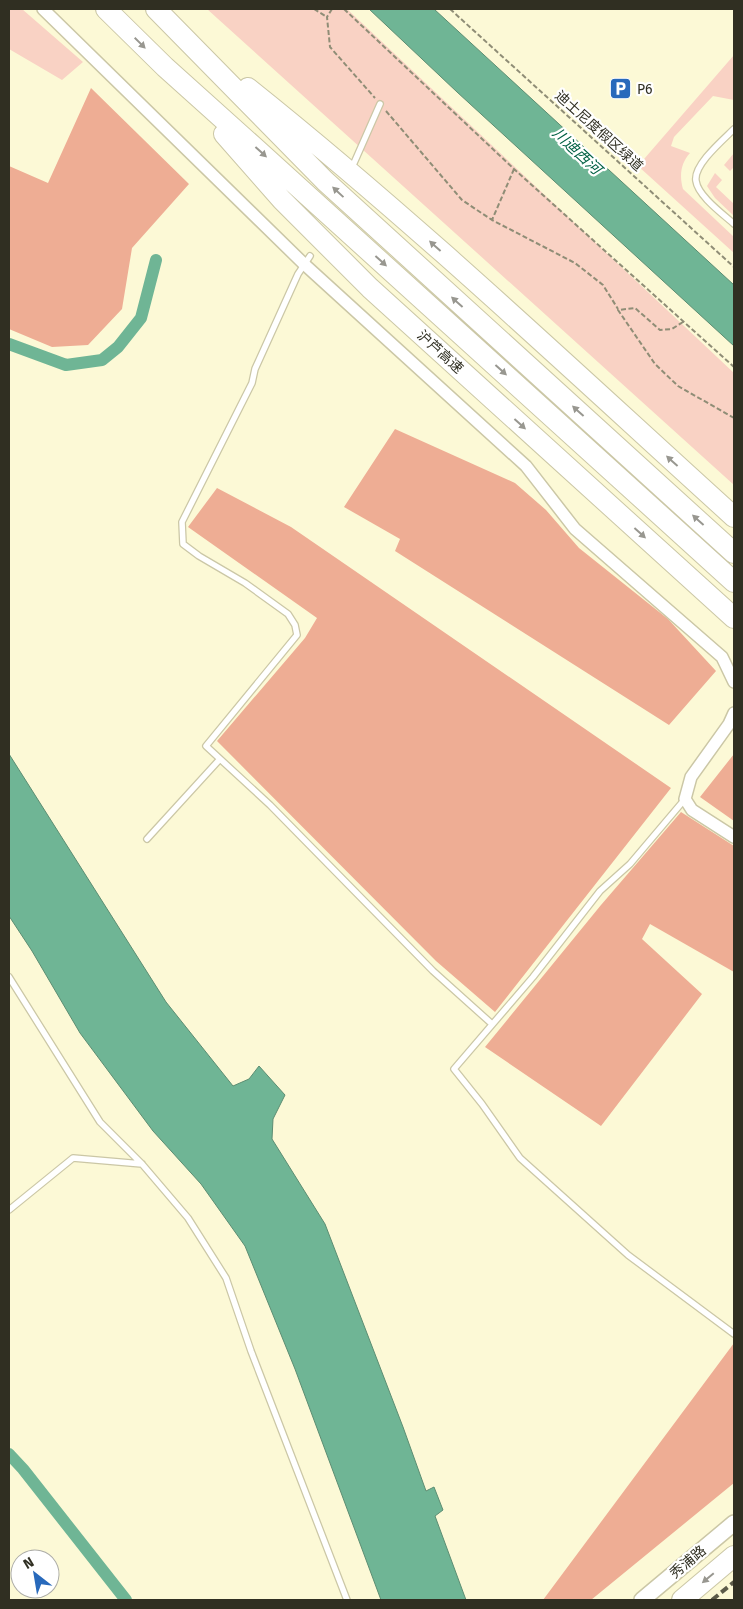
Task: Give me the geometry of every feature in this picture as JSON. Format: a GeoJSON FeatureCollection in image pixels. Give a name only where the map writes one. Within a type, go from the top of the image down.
{"type":"FeatureCollection","features":[{"type":"Feature","properties":{"kind":"highway","name":"沪芦高速"},"geometry":{"type":"LineString","coordinates":[[106,9],[165,68],[734,582]]}},
{"type":"Feature","properties":{"kind":"highway"},"geometry":{"type":"LineString","coordinates":[[156,9],[332,187],[734,553]]}},
{"type":"Feature","properties":{"kind":"highway"},"geometry":{"type":"LineString","coordinates":[[186,39],[357,176],[734,517]]}},
{"type":"Feature","properties":{"kind":"highway","name":"沪芦高速"},"geometry":{"type":"LineString","coordinates":[[165,68],[282,200],[370,288],[734,620]]}},
{"type":"Feature","properties":{"kind":"highway"},"geometry":{"type":"LineString","coordinates":[[682,1600],[734,1556]]}},
{"type":"Feature","properties":{"kind":"main road","name":"秀浦路"},"geometry":{"type":"LineString","coordinates":[[642,1600],[734,1523]]}},
{"type":"Feature","properties":{"kind":"street"},"geometry":{"type":"LineString","coordinates":[[43,9],[526,466],[575,529],[722,657],[734,682]]}},
{"type":"Feature","properties":{"kind":"street"},"geometry":{"type":"LineString","coordinates":[[734,713],[730,724],[691,777],[685,799],[692,810],[734,837]]}},
{"type":"Feature","properties":{"kind":"lane"},"geometry":{"type":"LineString","coordinates":[[354,163],[380,104]]}},
{"type":"Feature","properties":{"kind":"lane"},"geometry":{"type":"LineString","coordinates":[[734,129],[697,170],[696,180],[701,192],[734,224]]}},
{"type":"Feature","properties":{"kind":"lane"},"geometry":{"type":"LineString","coordinates":[[307,260],[298,274],[255,369],[252,383],[182,522],[183,544],[199,556],[245,583],[288,614],[295,626],[297,635],[206,746],[270,805],[433,970],[492,1024]]}},
{"type":"Feature","properties":{"kind":"lane"},"geometry":{"type":"LineString","coordinates":[[147,839],[220,759]]}},
{"type":"Feature","properties":{"kind":"lane"},"geometry":{"type":"LineString","coordinates":[[685,799],[630,864],[600,891],[532,977],[454,1069],[482,1104],[520,1158],[628,1255],[734,1334]]}},
{"type":"Feature","properties":{"kind":"lane"},"geometry":{"type":"LineString","coordinates":[[9,977],[100,1122],[142,1164],[188,1218],[226,1278],[251,1351],[347,1600]]}},
{"type":"Feature","properties":{"kind":"lane"},"geometry":{"type":"LineString","coordinates":[[9,1210],[73,1158],[142,1164]]}},
{"type":"Feature","properties":{"kind":"path"},"geometry":{"type":"LineString","coordinates":[[314,9],[327,17]]}},
{"type":"Feature","properties":{"kind":"path"},"geometry":{"type":"LineString","coordinates":[[332,9],[327,17],[330,47],[462,200],[492,220],[575,262],[603,285],[655,364],[678,386],[734,418]]}},
{"type":"Feature","properties":{"kind":"path"},"geometry":{"type":"LineString","coordinates":[[344,9],[514,170],[734,367]]}},
{"type":"Feature","properties":{"kind":"path","name":"迪士尼度假区绿道"},"geometry":{"type":"LineString","coordinates":[[450,9],[734,267]]}},
{"type":"Feature","properties":{"kind":"path"},"geometry":{"type":"LineString","coordinates":[[492,220],[514,170]]}},
{"type":"Feature","properties":{"kind":"path"},"geometry":{"type":"LineString","coordinates":[[618,310],[635,308],[660,330],[672,329],[683,322]]}},
{"type":"Feature","properties":{"kind":"shaded area"},"geometry":{"type":"Polygon","coordinates":[[[9,9],[22,9],[83,62],[62,80],[9,49],[9,9]]]}},
{"type":"Feature","properties":{"kind":"shaded area"},"geometry":{"type":"Polygon","coordinates":[[[207,9],[347,9],[734,373],[734,485],[207,9]]]}},
{"type":"Feature","properties":{"kind":"shaded area"},"geometry":{"type":"Polygon","coordinates":[[[734,55],[734,100],[713,96],[674,137],[671,146],[690,153],[682,170],[683,189],[734,237],[734,253],[638,166],[734,55]]]}},
{"type":"Feature","properties":{"kind":"shaded area"},"geometry":{"type":"Polygon","coordinates":[[[91,88],[189,184],[132,248],[122,309],[88,345],[52,347],[9,329],[9,166],[48,183],[91,88]]]}},
{"type":"Feature","properties":{"kind":"shaded area"},"geometry":{"type":"Polygon","coordinates":[[[734,153],[734,167],[730,171],[724,165],[734,153]]]}},
{"type":"Feature","properties":{"kind":"shaded area"},"geometry":{"type":"Polygon","coordinates":[[[715,173],[722,180],[716,187],[734,204],[734,216],[715,198],[707,186],[715,173]]]}},
{"type":"Feature","properties":{"kind":"shaded area"},"geometry":{"type":"Polygon","coordinates":[[[395,429],[515,483],[546,510],[579,548],[668,619],[716,671],[669,725],[395,551],[400,539],[344,507],[395,429]]]}},
{"type":"Feature","properties":{"kind":"shaded area"},"geometry":{"type":"Polygon","coordinates":[[[217,488],[291,527],[671,788],[495,1012],[436,961],[217,741],[305,638],[317,618],[188,527],[217,488]]]}},
{"type":"Feature","properties":{"kind":"shaded area"},"geometry":{"type":"Polygon","coordinates":[[[734,754],[734,821],[700,797],[734,754]]]}},
{"type":"Feature","properties":{"kind":"shaded area"},"geometry":{"type":"Polygon","coordinates":[[[681,812],[734,846],[734,972],[650,924],[642,939],[702,994],[601,1126],[485,1047],[601,905],[681,812]]]}},
{"type":"Feature","properties":{"kind":"shaded area"},"geometry":{"type":"Polygon","coordinates":[[[734,1343],[734,1483],[591,1600],[543,1600],[734,1343]]]}},
{"type":"Feature","properties":{"kind":"water","name":"川迪西河"},"geometry":{"type":"Polygon","coordinates":[[[369,9],[434,9],[734,285],[734,346],[457,92],[369,9]]]}},
{"type":"Feature","properties":{"kind":"water"},"geometry":{"type":"Polygon","coordinates":[[[9,754],[166,1002],[233,1086],[249,1079],[259,1066],[285,1095],[273,1119],[272,1139],[325,1224],[426,1491],[434,1487],[443,1510],[435,1516],[466,1600],[381,1600],[295,1369],[245,1246],[201,1184],[153,1131],[80,1033],[32,951],[9,916],[9,754]]]}},
{"type":"Feature","properties":{"kind":"waterway"},"geometry":{"type":"LineString","coordinates":[[9,344],[66,365],[102,360],[118,347],[141,318],[156,260]]}},
{"type":"Feature","properties":{"kind":"waterway"},"geometry":{"type":"LineString","coordinates":[[9,1454],[23,1469],[126,1600]]}},
{"type":"Feature","properties":{"kind":"railway"},"geometry":{"type":"LineString","coordinates":[[712,1600],[734,1582]]}},
{"type":"Feature","properties":{"kind":"place","name":"P6"},"geometry":{"type":"Point","coordinates":[621,89]}}]}
